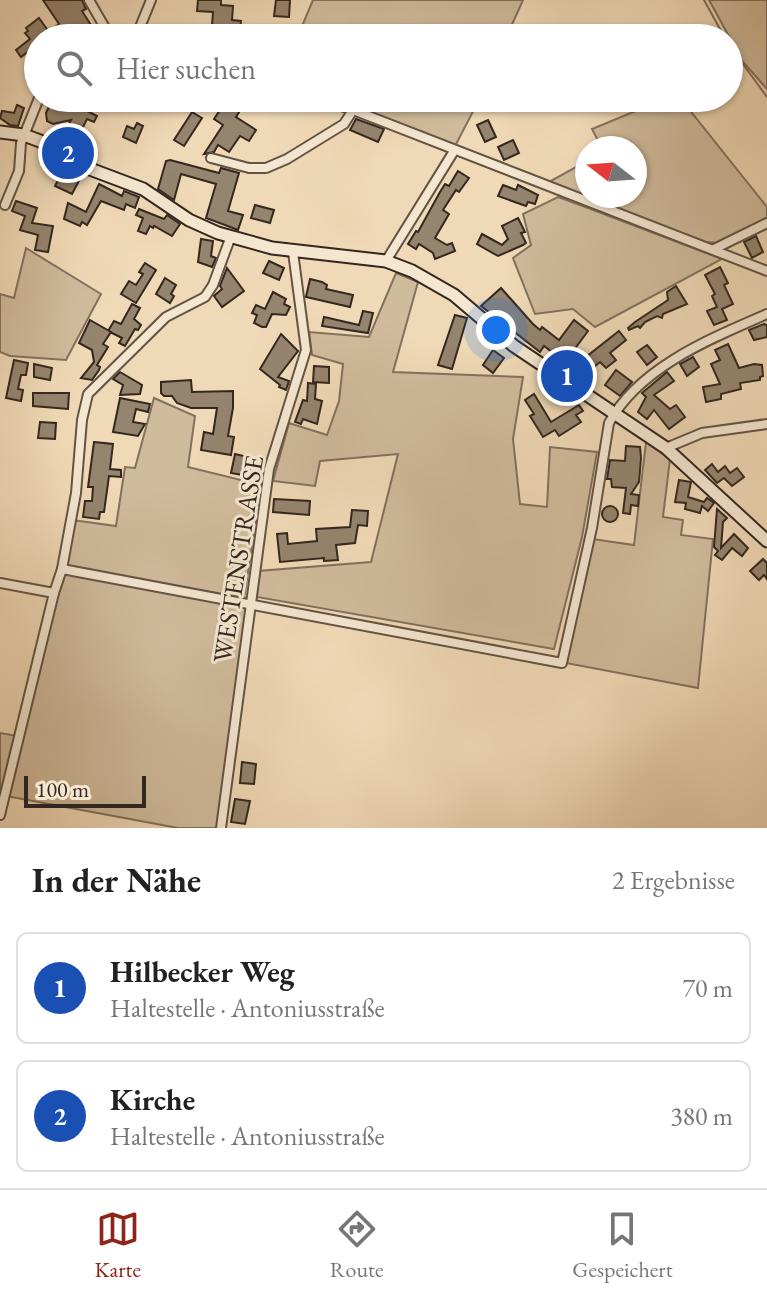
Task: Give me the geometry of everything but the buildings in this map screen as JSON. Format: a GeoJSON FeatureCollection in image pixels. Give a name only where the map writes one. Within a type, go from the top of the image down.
{"type":"FeatureCollection","features":[{"type":"Feature","properties":{"kind":"street"},"geometry":{"type":"LineString","coordinates":[[89,0],[100,24]]}},
{"type":"Feature","properties":{"kind":"street"},"geometry":{"type":"LineString","coordinates":[[141,24],[151,0]]}},
{"type":"Feature","properties":{"kind":"street"},"geometry":{"type":"LineString","coordinates":[[5,205],[19,171],[19,155],[33,112]]}},
{"type":"Feature","properties":{"kind":"street"},"geometry":{"type":"LineString","coordinates":[[211,158],[249,168],[266,168],[287,159],[344,124],[352,112]]}},
{"type":"Feature","properties":{"kind":"street"},"geometry":{"type":"LineString","coordinates":[[358,112],[767,271]]}},
{"type":"Feature","properties":{"kind":"street"},"geometry":{"type":"LineString","coordinates":[[0,132],[40,141],[82,166],[143,189],[202,226],[231,236],[293,252],[400,265],[454,295],[514,346],[666,448],[767,541]]}},
{"type":"Feature","properties":{"kind":"street"},"geometry":{"type":"LineString","coordinates":[[386,261],[454,151]]}},
{"type":"Feature","properties":{"kind":"street"},"geometry":{"type":"LineString","coordinates":[[714,249],[767,223]]}},
{"type":"Feature","properties":{"kind":"street"},"geometry":{"type":"LineString","coordinates":[[0,815],[62,569],[76,493],[82,420],[88,394],[166,317],[205,297],[213,285],[231,236]]}},
{"type":"Feature","properties":{"kind":"street","name":"WESTENSTRASSE"},"geometry":{"type":"LineString","coordinates":[[221,828],[269,469],[306,350],[293,252]]}},
{"type":"Feature","properties":{"kind":"street"},"geometry":{"type":"LineString","coordinates":[[62,569],[562,663],[592,528],[609,423],[614,412],[652,374],[679,356],[767,314]]}},
{"type":"Feature","properties":{"kind":"street"},"geometry":{"type":"LineString","coordinates":[[666,448],[717,430],[767,424]]}},
{"type":"Feature","properties":{"kind":"street"},"geometry":{"type":"LineString","coordinates":[[0,583],[54,593]]}},
{"type":"Feature","properties":{"kind":"shaded area"},"geometry":{"type":"Polygon","coordinates":[[[313,0],[523,0],[512,24],[303,24],[313,0]]]}},
{"type":"Feature","properties":{"kind":"shaded area"},"geometry":{"type":"Polygon","coordinates":[[[709,0],[767,0],[767,89],[743,62],[743,24],[722,24],[709,0]]]}},
{"type":"Feature","properties":{"kind":"shaded area"},"geometry":{"type":"Polygon","coordinates":[[[353,112],[473,112],[453,150],[353,112]]]}},
{"type":"Feature","properties":{"kind":"shaded area"},"geometry":{"type":"Polygon","coordinates":[[[633,112],[691,112],[767,207],[767,218],[719,243],[706,242],[614,208],[647,208],[647,136],[596,136],[592,129],[633,112]]]}},
{"type":"Feature","properties":{"kind":"shaded area"},"geometry":{"type":"Polygon","coordinates":[[[575,168],[575,193],[547,183],[575,168]]]}},
{"type":"Feature","properties":{"kind":"shaded area"},"geometry":{"type":"Polygon","coordinates":[[[558,197],[575,203],[575,208],[587,208],[722,259],[595,327],[573,309],[535,314],[513,258],[531,245],[523,214],[558,197]]]}},
{"type":"Feature","properties":{"kind":"shaded area"},"geometry":{"type":"Polygon","coordinates":[[[26,248],[101,294],[66,360],[10,356],[0,352],[0,294],[14,298],[26,248]]]}},
{"type":"Feature","properties":{"kind":"shaded area"},"geometry":{"type":"Polygon","coordinates":[[[396,273],[418,282],[393,372],[523,377],[513,439],[520,504],[547,507],[550,447],[597,452],[582,537],[554,649],[257,597],[258,571],[371,562],[398,454],[320,461],[315,486],[273,481],[289,423],[327,435],[339,401],[343,364],[312,355],[309,332],[369,337],[396,273]]]}},
{"type":"Feature","properties":{"kind":"shaded area"},"geometry":{"type":"Polygon","coordinates":[[[154,398],[195,416],[188,467],[261,485],[244,599],[67,566],[73,520],[116,526],[125,467],[135,468],[154,398]]]}},
{"type":"Feature","properties":{"kind":"shaded area"},"geometry":{"type":"Polygon","coordinates":[[[646,442],[670,459],[663,517],[683,520],[681,535],[713,539],[698,688],[566,663],[593,539],[634,545],[646,442]]]}},
{"type":"Feature","properties":{"kind":"shaded area"},"geometry":{"type":"Polygon","coordinates":[[[63,574],[247,606],[220,828],[178,828],[6,796],[56,595],[63,574]]]}},
{"type":"Feature","properties":{"kind":"shaded area"},"geometry":{"type":"Polygon","coordinates":[[[0,733],[18,736],[0,810],[0,733]]]}},
{"type":"Feature","properties":{"kind":"waterway"},"geometry":{"type":"LineString","coordinates":[[704,0],[717,24]]}},
{"type":"Feature","properties":{"kind":"waterway"},"geometry":{"type":"LineString","coordinates":[[743,64],[767,97]]}},
{"type":"Feature","properties":{"kind":"place","name":"Kirche"},"geometry":{"type":"Point","coordinates":[68,153]}},
{"type":"Feature","properties":{"kind":"place","name":"Hilbecker Weg"},"geometry":{"type":"Point","coordinates":[567,376]}}]}
